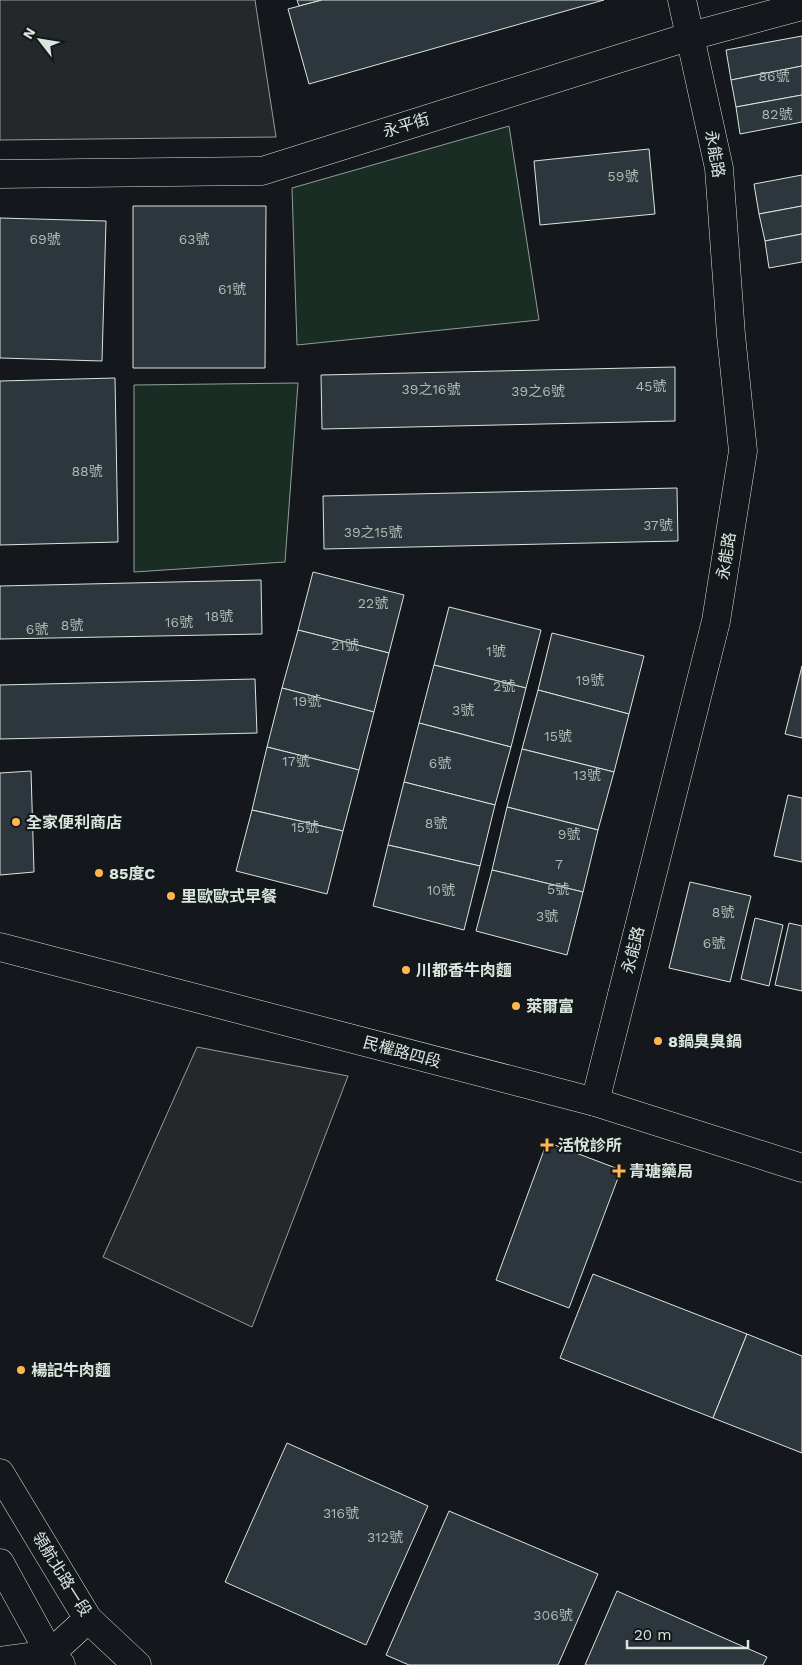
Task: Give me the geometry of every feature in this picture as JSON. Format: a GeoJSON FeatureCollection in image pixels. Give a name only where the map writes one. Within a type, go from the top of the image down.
{"type":"FeatureCollection","features":[{"type":"Feature","properties":{"kind":"street","name":"永能路"},"geometry":{"type":"LineString","coordinates":[[595,1102],[716,621],[743,451],[731,335],[719,168],[682,0]]}},
{"type":"Feature","properties":{"kind":"street","name":"永平街"},"geometry":{"type":"LineString","coordinates":[[0,174],[262,171],[691,36],[802,6]]}},
{"type":"Feature","properties":{"kind":"street","name":"民權路四段"},"geometry":{"type":"LineString","coordinates":[[0,946],[595,1102],[802,1168]]}},
{"type":"Feature","properties":{"kind":"street","name":"領航北路一段"},"geometry":{"type":"LineString","coordinates":[[0,1473],[88,1619],[137,1665]]}},
{"type":"Feature","properties":{"kind":"street"},"geometry":{"type":"LineString","coordinates":[[0,1563],[51,1661]]}},
{"type":"Feature","properties":{"kind":"street"},"geometry":{"type":"LineString","coordinates":[[0,1661],[51,1661],[88,1619]]}},
{"type":"Feature","properties":{"kind":"green space"},"geometry":{"type":"Polygon","coordinates":[[[509,126],[539,320],[297,345],[292,188],[509,126]]]}},
{"type":"Feature","properties":{"kind":"green space"},"geometry":{"type":"Polygon","coordinates":[[[298,383],[285,562],[134,572],[134,385],[298,383]]]}},
{"type":"Feature","properties":{"kind":"shaded area"},"geometry":{"type":"Polygon","coordinates":[[[0,0],[255,0],[276,137],[0,140],[0,0]]]}},
{"type":"Feature","properties":{"kind":"shaded area"},"geometry":{"type":"Polygon","coordinates":[[[197,1047],[348,1076],[252,1327],[103,1257],[197,1047]]]}},
{"type":"Feature","properties":{"kind":"building"},"geometry":{"type":"Polygon","coordinates":[[[297,0],[322,0],[299,6],[297,0]]]}},
{"type":"Feature","properties":{"kind":"building"},"geometry":{"type":"Polygon","coordinates":[[[322,0],[604,0],[309,84],[288,9],[322,0]]]}},
{"type":"Feature","properties":{"kind":"building"},"geometry":{"type":"Polygon","coordinates":[[[802,36],[802,66],[731,80],[726,50],[802,36]]]}},
{"type":"Feature","properties":{"kind":"building"},"geometry":{"type":"Polygon","coordinates":[[[802,66],[802,95],[736,107],[731,80],[802,66]]]}},
{"type":"Feature","properties":{"kind":"building"},"geometry":{"type":"Polygon","coordinates":[[[802,95],[802,122],[740,134],[736,107],[802,95]]]}},
{"type":"Feature","properties":{"kind":"building"},"geometry":{"type":"Polygon","coordinates":[[[649,149],[655,214],[540,225],[534,161],[649,149]]]}},
{"type":"Feature","properties":{"kind":"building"},"geometry":{"type":"Polygon","coordinates":[[[802,175],[802,206],[759,214],[754,184],[802,175]]]}},
{"type":"Feature","properties":{"kind":"building"},"geometry":{"type":"Polygon","coordinates":[[[133,206],[266,206],[265,368],[133,368],[133,206]]]}},
{"type":"Feature","properties":{"kind":"building"},"geometry":{"type":"Polygon","coordinates":[[[802,206],[802,234],[765,241],[759,214],[802,206]]]}},
{"type":"Feature","properties":{"kind":"building"},"geometry":{"type":"Polygon","coordinates":[[[0,218],[106,221],[102,361],[0,358],[0,218]]]}},
{"type":"Feature","properties":{"kind":"building"},"geometry":{"type":"Polygon","coordinates":[[[802,234],[802,262],[769,268],[765,241],[802,234]]]}},
{"type":"Feature","properties":{"kind":"building"},"geometry":{"type":"Polygon","coordinates":[[[675,367],[675,421],[322,429],[321,375],[675,367]]]}},
{"type":"Feature","properties":{"kind":"building"},"geometry":{"type":"Polygon","coordinates":[[[115,378],[118,542],[0,545],[0,381],[115,378]]]}},
{"type":"Feature","properties":{"kind":"building"},"geometry":{"type":"Polygon","coordinates":[[[677,488],[678,541],[324,549],[323,496],[677,488]]]}},
{"type":"Feature","properties":{"kind":"building"},"geometry":{"type":"Polygon","coordinates":[[[313,572],[404,595],[389,653],[298,630],[313,572]]]}},
{"type":"Feature","properties":{"kind":"building"},"geometry":{"type":"Polygon","coordinates":[[[261,580],[262,634],[0,639],[0,586],[261,580]]]}},
{"type":"Feature","properties":{"kind":"building"},"geometry":{"type":"Polygon","coordinates":[[[449,607],[541,630],[526,688],[434,665],[449,607]]]}},
{"type":"Feature","properties":{"kind":"building"},"geometry":{"type":"Polygon","coordinates":[[[298,630],[389,653],[374,712],[282,688],[298,630]]]}},
{"type":"Feature","properties":{"kind":"building"},"geometry":{"type":"Polygon","coordinates":[[[552,633],[644,656],[629,714],[538,690],[552,633]]]}},
{"type":"Feature","properties":{"kind":"building"},"geometry":{"type":"Polygon","coordinates":[[[434,665],[526,688],[511,747],[419,723],[434,665]]]}},
{"type":"Feature","properties":{"kind":"building"},"geometry":{"type":"Polygon","coordinates":[[[802,666],[802,738],[785,734],[802,666]]]}},
{"type":"Feature","properties":{"kind":"building"},"geometry":{"type":"Polygon","coordinates":[[[255,679],[257,733],[0,739],[0,685],[255,679]]]}},
{"type":"Feature","properties":{"kind":"building"},"geometry":{"type":"Polygon","coordinates":[[[282,688],[374,712],[359,770],[267,747],[282,688]]]}},
{"type":"Feature","properties":{"kind":"building"},"geometry":{"type":"Polygon","coordinates":[[[538,690],[629,714],[614,772],[522,749],[538,690]]]}},
{"type":"Feature","properties":{"kind":"building"},"geometry":{"type":"Polygon","coordinates":[[[419,723],[511,747],[495,805],[404,782],[419,723]]]}},
{"type":"Feature","properties":{"kind":"building"},"geometry":{"type":"Polygon","coordinates":[[[267,747],[359,770],[343,831],[252,810],[267,747]]]}},
{"type":"Feature","properties":{"kind":"building"},"geometry":{"type":"Polygon","coordinates":[[[522,749],[614,772],[598,830],[507,807],[522,749]]]}},
{"type":"Feature","properties":{"kind":"building","name":"全家便利商店"},"geometry":{"type":"Polygon","coordinates":[[[31,771],[34,872],[0,875],[0,773],[31,771]]]}},
{"type":"Feature","properties":{"kind":"building"},"geometry":{"type":"Polygon","coordinates":[[[404,782],[495,805],[480,866],[388,845],[404,782]]]}},
{"type":"Feature","properties":{"kind":"building"},"geometry":{"type":"Polygon","coordinates":[[[788,795],[802,798],[802,862],[774,856],[788,795]]]}},
{"type":"Feature","properties":{"kind":"building"},"geometry":{"type":"Polygon","coordinates":[[[507,807],[598,830],[583,892],[492,870],[507,807]]]}},
{"type":"Feature","properties":{"kind":"building"},"geometry":{"type":"Polygon","coordinates":[[[252,810],[343,831],[327,894],[236,871],[252,810]]]}},
{"type":"Feature","properties":{"kind":"building"},"geometry":{"type":"Polygon","coordinates":[[[388,845],[480,866],[464,930],[373,906],[388,845]]]}},
{"type":"Feature","properties":{"kind":"building"},"geometry":{"type":"Polygon","coordinates":[[[492,870],[583,892],[567,955],[476,931],[492,870]]]}},
{"type":"Feature","properties":{"kind":"building"},"geometry":{"type":"Polygon","coordinates":[[[690,882],[751,896],[730,982],[669,968],[690,882]]]}},
{"type":"Feature","properties":{"kind":"building"},"geometry":{"type":"Polygon","coordinates":[[[755,918],[783,925],[769,986],[741,979],[755,918]]]}},
{"type":"Feature","properties":{"kind":"building"},"geometry":{"type":"Polygon","coordinates":[[[789,923],[802,926],[802,991],[775,985],[789,923]]]}},
{"type":"Feature","properties":{"kind":"building"},"geometry":{"type":"Polygon","coordinates":[[[547,1142],[621,1170],[569,1308],[496,1280],[547,1142]]]}},
{"type":"Feature","properties":{"kind":"building"},"geometry":{"type":"Polygon","coordinates":[[[593,1274],[747,1334],[713,1418],[560,1358],[593,1274]]]}},
{"type":"Feature","properties":{"kind":"building"},"geometry":{"type":"Polygon","coordinates":[[[747,1334],[802,1356],[802,1453],[713,1418],[747,1334]]]}},
{"type":"Feature","properties":{"kind":"building"},"geometry":{"type":"Polygon","coordinates":[[[287,1443],[428,1506],[366,1645],[225,1582],[287,1443]]]}},
{"type":"Feature","properties":{"kind":"building"},"geometry":{"type":"Polygon","coordinates":[[[449,1511],[598,1574],[558,1665],[409,1665],[386,1655],[449,1511]]]}},
{"type":"Feature","properties":{"kind":"building"},"geometry":{"type":"Polygon","coordinates":[[[617,1591],[767,1657],[763,1665],[585,1665],[617,1591]]]}},
{"type":"Feature","properties":{"kind":"place","name":"全家便利商店"},"geometry":{"type":"Point","coordinates":[16,822]}},
{"type":"Feature","properties":{"kind":"place","name":"85度C"},"geometry":{"type":"Point","coordinates":[99,873]}},
{"type":"Feature","properties":{"kind":"place","name":"里歐歐式早餐"},"geometry":{"type":"Point","coordinates":[171,896]}},
{"type":"Feature","properties":{"kind":"place","name":"川都香牛肉麵"},"geometry":{"type":"Point","coordinates":[406,970]}},
{"type":"Feature","properties":{"kind":"place","name":"萊爾富"},"geometry":{"type":"Point","coordinates":[516,1006]}},
{"type":"Feature","properties":{"kind":"place","name":"8鍋臭臭鍋"},"geometry":{"type":"Point","coordinates":[658,1041]}},
{"type":"Feature","properties":{"kind":"place","name":"活悅診所"},"geometry":{"type":"Point","coordinates":[547,1145]}},
{"type":"Feature","properties":{"kind":"place","name":"青瑭藥局"},"geometry":{"type":"Point","coordinates":[619,1171]}},
{"type":"Feature","properties":{"kind":"place","name":"楊記牛肉麵"},"geometry":{"type":"Point","coordinates":[21,1370]}}]}
